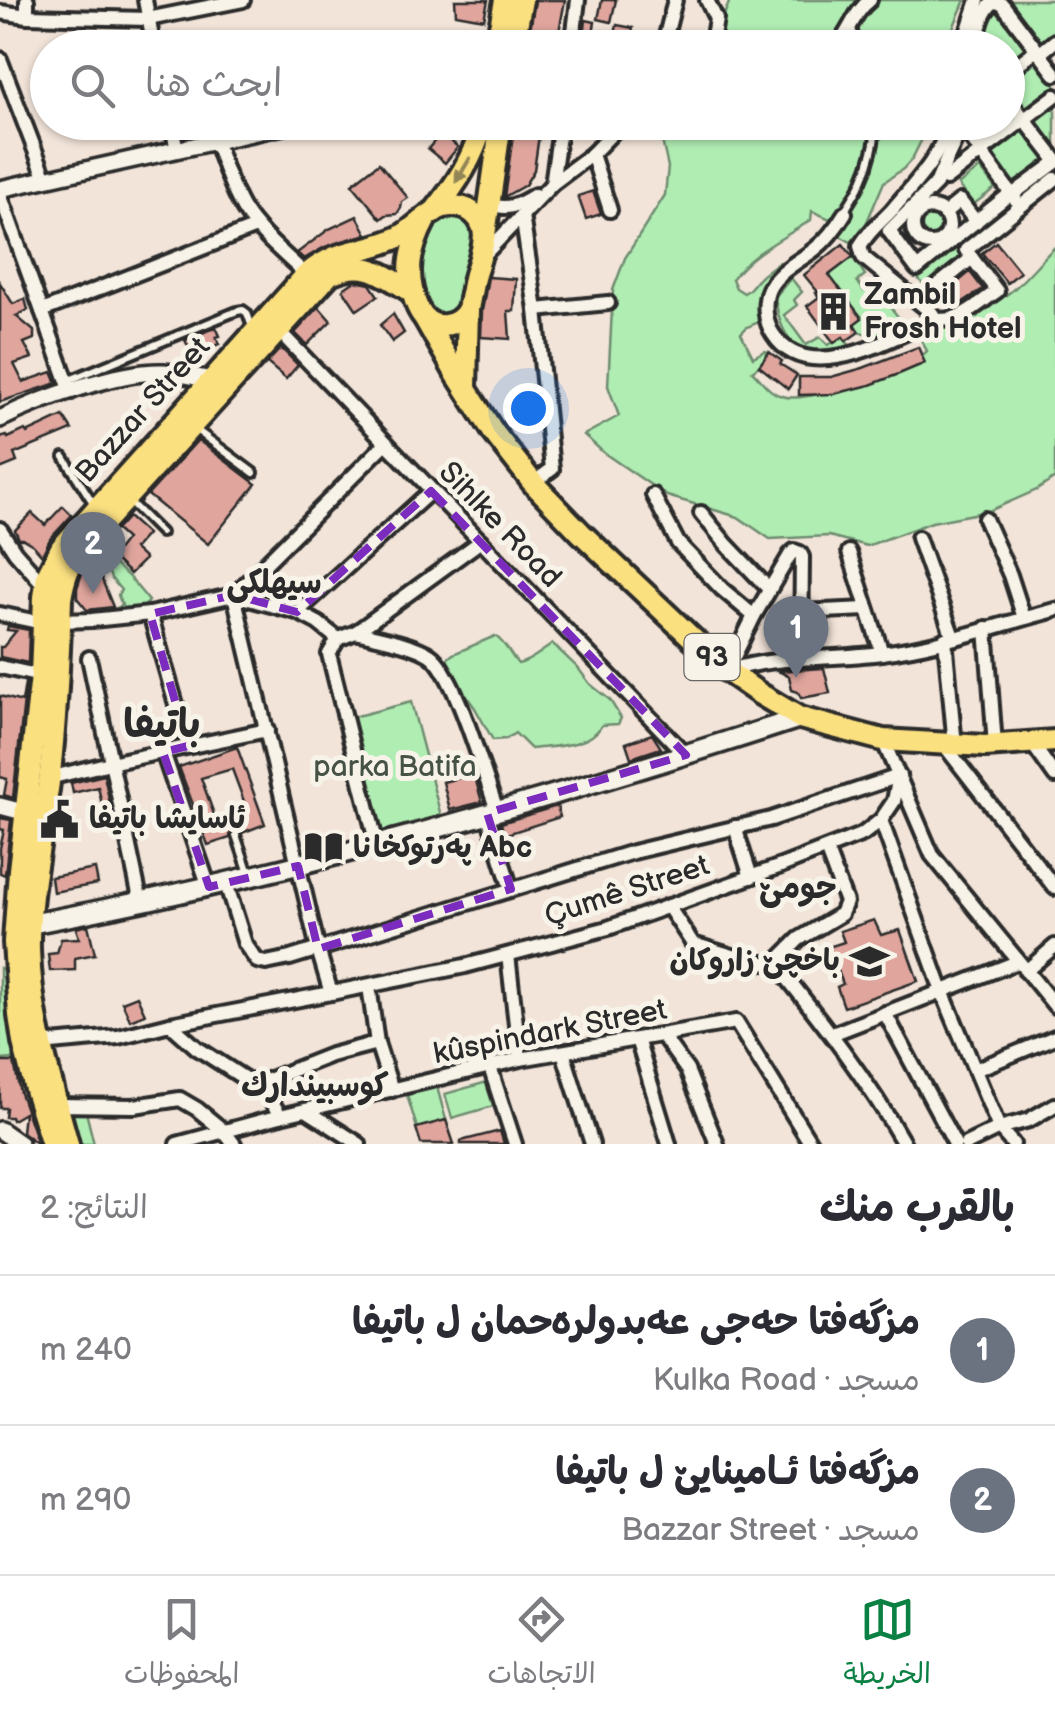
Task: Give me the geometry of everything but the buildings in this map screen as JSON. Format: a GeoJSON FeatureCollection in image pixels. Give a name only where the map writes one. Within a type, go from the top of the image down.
{"type":"FeatureCollection","features":[{"type":"Feature","properties":{"kind":"main road"},"geometry":{"type":"LineString","coordinates":[[499,30],[504,0]]}},
{"type":"Feature","properties":{"kind":"main road"},"geometry":{"type":"LineString","coordinates":[[516,30],[522,0]]}},
{"type":"Feature","properties":{"kind":"main road"},"geometry":{"type":"LineString","coordinates":[[468,309],[449,326],[425,319],[416,304],[410,272],[412,250],[430,215],[463,173],[478,140]]}},
{"type":"Feature","properties":{"kind":"main road"},"geometry":{"type":"LineString","coordinates":[[466,389],[468,309],[485,237],[498,140]]}},
{"type":"Feature","properties":{"kind":"main road"},"geometry":{"type":"LineString","coordinates":[[430,215],[452,206],[471,212],[483,227],[485,237]]}},
{"type":"Feature","properties":{"kind":"main road","name":"Bazzar Street"},"geometry":{"type":"LineString","coordinates":[[68,1144],[40,1044],[33,998],[27,813],[41,676],[52,620],[70,564],[210,380],[306,275],[332,257],[396,238],[430,215]]}},
{"type":"Feature","properties":{"kind":"main road","name":"Bazzar Street"},"geometry":{"type":"LineString","coordinates":[[52,1144],[23,1042],[7,954],[49,778],[52,620],[44,585],[55,556],[96,508],[127,490],[191,426],[330,274],[359,266],[374,269],[413,293]]}},
{"type":"Feature","properties":{"kind":"main road","name":"93"},"geometry":{"type":"LineString","coordinates":[[425,319],[494,434],[533,483],[630,580],[760,694],[800,718],[883,740],[950,746],[1055,741]]}},
{"type":"Feature","properties":{"kind":"main road"},"geometry":{"type":"LineString","coordinates":[[735,676],[762,712],[761,721],[751,734]]}},
{"type":"Feature","properties":{"kind":"main road"},"geometry":{"type":"LineString","coordinates":[[30,924],[142,903],[377,845],[800,718]]}},
{"type":"Feature","properties":{"kind":"street"},"geometry":{"type":"LineString","coordinates":[[27,0],[27,16]]}},
{"type":"Feature","properties":{"kind":"street"},"geometry":{"type":"LineString","coordinates":[[145,0],[150,30]]}},
{"type":"Feature","properties":{"kind":"street"},"geometry":{"type":"LineString","coordinates":[[0,12],[148,19],[243,0]]}},
{"type":"Feature","properties":{"kind":"street"},"geometry":{"type":"LineString","coordinates":[[574,30],[578,0]]}},
{"type":"Feature","properties":{"kind":"street"},"geometry":{"type":"LineString","coordinates":[[668,30],[675,0]]}},
{"type":"Feature","properties":{"kind":"street"},"geometry":{"type":"LineString","coordinates":[[707,0],[716,20],[715,30]]}},
{"type":"Feature","properties":{"kind":"street"},"geometry":{"type":"LineString","coordinates":[[849,30],[854,16],[870,0]]}},
{"type":"Feature","properties":{"kind":"street"},"geometry":{"type":"LineString","coordinates":[[968,30],[978,0]]}},
{"type":"Feature","properties":{"kind":"street"},"geometry":{"type":"LineString","coordinates":[[979,30],[984,14],[995,0],[1021,30]]}},
{"type":"Feature","properties":{"kind":"street"},"geometry":{"type":"LineString","coordinates":[[1025,36],[1055,74]]}},
{"type":"Feature","properties":{"kind":"street"},"geometry":{"type":"LineString","coordinates":[[1025,60],[1055,41]]}},
{"type":"Feature","properties":{"kind":"street"},"geometry":{"type":"LineString","coordinates":[[0,59],[30,137]]}},
{"type":"Feature","properties":{"kind":"street"},"geometry":{"type":"LineString","coordinates":[[1025,118],[1055,96]]}},
{"type":"Feature","properties":{"kind":"street"},"geometry":{"type":"LineString","coordinates":[[844,212],[831,234],[779,276],[768,290],[765,306],[773,334],[796,356],[834,358],[864,350],[936,318],[961,316],[997,291],[966,250],[1055,161],[1025,120]]}},
{"type":"Feature","properties":{"kind":"street"},"geometry":{"type":"LineString","coordinates":[[31,140],[46,179]]}},
{"type":"Feature","properties":{"kind":"street"},"geometry":{"type":"LineString","coordinates":[[175,140],[177,150]]}},
{"type":"Feature","properties":{"kind":"street"},"geometry":{"type":"LineString","coordinates":[[69,386],[0,192],[224,140]]}},
{"type":"Feature","properties":{"kind":"street"},"geometry":{"type":"LineString","coordinates":[[481,259],[552,184],[558,140]]}},
{"type":"Feature","properties":{"kind":"street"},"geometry":{"type":"LineString","coordinates":[[489,204],[512,207],[552,184],[606,140]]}},
{"type":"Feature","properties":{"kind":"street"},"geometry":{"type":"LineString","coordinates":[[936,318],[863,257],[860,246],[870,228],[890,213],[948,140]]}},
{"type":"Feature","properties":{"kind":"street"},"geometry":{"type":"LineString","coordinates":[[954,140],[945,174],[948,186],[976,222]]}},
{"type":"Feature","properties":{"kind":"street"},"geometry":{"type":"LineString","coordinates":[[973,140],[1014,198]]}},
{"type":"Feature","properties":{"kind":"street"},"geometry":{"type":"LineString","coordinates":[[997,140],[945,174],[917,209],[889,231],[917,269],[944,243],[976,222],[1055,179]]}},
{"type":"Feature","properties":{"kind":"street"},"geometry":{"type":"LineString","coordinates":[[215,142],[237,198],[256,227],[306,275]]}},
{"type":"Feature","properties":{"kind":"street"},"geometry":{"type":"LineString","coordinates":[[592,154],[610,210]]}},
{"type":"Feature","properties":{"kind":"street"},"geometry":{"type":"LineString","coordinates":[[944,214],[960,201]]}},
{"type":"Feature","properties":{"kind":"street"},"geometry":{"type":"LineString","coordinates":[[917,209],[934,208],[944,214],[948,230],[944,243]]}},
{"type":"Feature","properties":{"kind":"street"},"geometry":{"type":"LineString","coordinates":[[917,209],[913,224],[917,236],[925,242],[944,243]]}},
{"type":"Feature","properties":{"kind":"street"},"geometry":{"type":"LineString","coordinates":[[522,215],[552,469],[533,483]]}},
{"type":"Feature","properties":{"kind":"street"},"geometry":{"type":"LineString","coordinates":[[42,311],[256,227]]}},
{"type":"Feature","properties":{"kind":"street"},"geometry":{"type":"LineString","coordinates":[[902,248],[917,236]]}},
{"type":"Feature","properties":{"kind":"street"},"geometry":{"type":"LineString","coordinates":[[926,296],[972,258]]}},
{"type":"Feature","properties":{"kind":"street"},"geometry":{"type":"LineString","coordinates":[[536,310],[608,303]]}},
{"type":"Feature","properties":{"kind":"street","name":"Sihlke Road"},"geometry":{"type":"LineString","coordinates":[[278,330],[686,755]]}},
{"type":"Feature","properties":{"kind":"street"},"geometry":{"type":"LineString","coordinates":[[0,420],[69,386],[132,374],[164,372],[210,380]]}},
{"type":"Feature","properties":{"kind":"street"},"geometry":{"type":"LineString","coordinates":[[234,595],[386,443]]}},
{"type":"Feature","properties":{"kind":"street"},"geometry":{"type":"LineString","coordinates":[[297,612],[431,491]]}},
{"type":"Feature","properties":{"kind":"street"},"geometry":{"type":"LineString","coordinates":[[653,495],[678,543],[754,616]]}},
{"type":"Feature","properties":{"kind":"street"},"geometry":{"type":"LineString","coordinates":[[701,513],[769,589]]}},
{"type":"Feature","properties":{"kind":"street"},"geometry":{"type":"LineString","coordinates":[[984,519],[1010,574],[1024,618]]}},
{"type":"Feature","properties":{"kind":"street"},"geometry":{"type":"LineString","coordinates":[[0,528],[44,585]]}},
{"type":"Feature","properties":{"kind":"street"},"geometry":{"type":"LineString","coordinates":[[918,538],[949,638],[950,746],[1055,888]]}},
{"type":"Feature","properties":{"kind":"street"},"geometry":{"type":"LineString","coordinates":[[377,845],[329,654],[338,638],[356,632],[480,542]]}},
{"type":"Feature","properties":{"kind":"street"},"geometry":{"type":"LineString","coordinates":[[735,676],[754,616],[794,551],[800,553],[801,658]]}},
{"type":"Feature","properties":{"kind":"street"},"geometry":{"type":"LineString","coordinates":[[849,552],[882,653]]}},
{"type":"Feature","properties":{"kind":"street"},"geometry":{"type":"LineString","coordinates":[[234,595],[331,994]]}},
{"type":"Feature","properties":{"kind":"street"},"geometry":{"type":"LineString","coordinates":[[0,614],[33,621],[108,619],[234,595],[297,612],[338,638]]}},
{"type":"Feature","properties":{"kind":"street"},"geometry":{"type":"LineString","coordinates":[[802,612],[868,608]]}},
{"type":"Feature","properties":{"kind":"street"},"geometry":{"type":"LineString","coordinates":[[735,676],[750,664],[882,653],[1055,610]]}},
{"type":"Feature","properties":{"kind":"street"},"geometry":{"type":"LineString","coordinates":[[150,614],[188,746]]}},
{"type":"Feature","properties":{"kind":"street"},"geometry":{"type":"LineString","coordinates":[[986,628],[995,745]]}},
{"type":"Feature","properties":{"kind":"street"},"geometry":{"type":"LineString","coordinates":[[356,632],[427,652],[445,670],[492,812],[510,889]]}},
{"type":"Feature","properties":{"kind":"street"},"geometry":{"type":"LineString","coordinates":[[89,658],[142,903]]}},
{"type":"Feature","properties":{"kind":"street"},"geometry":{"type":"LineString","coordinates":[[0,667],[41,676]]}},
{"type":"Feature","properties":{"kind":"street"},"geometry":{"type":"LineString","coordinates":[[49,778],[267,730]]}},
{"type":"Feature","properties":{"kind":"street"},"geometry":{"type":"LineString","coordinates":[[883,740],[932,854],[1055,1006]]}},
{"type":"Feature","properties":{"kind":"street"},"geometry":{"type":"LineString","coordinates":[[1031,742],[1055,776]]}},
{"type":"Feature","properties":{"kind":"street"},"geometry":{"type":"LineString","coordinates":[[163,752],[217,885],[245,944],[258,962],[290,958],[633,852],[770,819],[899,776]]}},
{"type":"Feature","properties":{"kind":"street"},"geometry":{"type":"LineString","coordinates":[[899,776],[894,801],[881,820],[942,991],[999,1128],[1013,1144]]}},
{"type":"Feature","properties":{"kind":"street"},"geometry":{"type":"LineString","coordinates":[[0,806],[27,813]]}},
{"type":"Feature","properties":{"kind":"street","name":"Çumê Street"},"geometry":{"type":"LineString","coordinates":[[40,1044],[118,1037],[331,994],[465,966],[608,928],[864,834],[881,820]]}},
{"type":"Feature","properties":{"kind":"street"},"geometry":{"type":"LineString","coordinates":[[735,827],[752,877]]}},
{"type":"Feature","properties":{"kind":"street"},"geometry":{"type":"LineString","coordinates":[[668,906],[692,944],[756,963],[774,963],[799,939],[841,914],[846,902],[826,848]]}},
{"type":"Feature","properties":{"kind":"street"},"geometry":{"type":"LineString","coordinates":[[832,1034],[942,991],[1022,966],[1055,946]]}},
{"type":"Feature","properties":{"kind":"street"},"geometry":{"type":"LineString","coordinates":[[508,954],[520,1059]]}},
{"type":"Feature","properties":{"kind":"street"},"geometry":{"type":"LineString","coordinates":[[774,963],[832,1034],[904,1144]]}},
{"type":"Feature","properties":{"kind":"street"},"geometry":{"type":"LineString","coordinates":[[369,986],[377,1043],[392,1090]]}},
{"type":"Feature","properties":{"kind":"street"},"geometry":{"type":"LineString","coordinates":[[885,1013],[955,1144]]}},
{"type":"Feature","properties":{"kind":"street","name":"kûspindark Street"},"geometry":{"type":"LineString","coordinates":[[177,1144],[520,1059],[736,1022],[811,1144]]}},
{"type":"Feature","properties":{"kind":"street"},"geometry":{"type":"LineString","coordinates":[[170,1024],[197,1048],[267,1093],[280,1116]]}},
{"type":"Feature","properties":{"kind":"street"},"geometry":{"type":"LineString","coordinates":[[662,1035],[687,1070],[717,1144]]}},
{"type":"Feature","properties":{"kind":"street"},"geometry":{"type":"LineString","coordinates":[[975,1070],[1055,1037]]}},
{"type":"Feature","properties":{"kind":"street"},"geometry":{"type":"LineString","coordinates":[[637,1040],[669,1144]]}},
{"type":"Feature","properties":{"kind":"street"},"geometry":{"type":"LineString","coordinates":[[255,1085],[332,1055],[377,1043]]}},
{"type":"Feature","properties":{"kind":"street"},"geometry":{"type":"LineString","coordinates":[[564,1052],[592,1144]]}},
{"type":"Feature","properties":{"kind":"street"},"geometry":{"type":"LineString","coordinates":[[490,1067],[515,1144]]}},
{"type":"Feature","properties":{"kind":"street"},"geometry":{"type":"LineString","coordinates":[[55,1106],[134,1106],[180,1099],[225,1132],[234,1144]]}},
{"type":"Feature","properties":{"kind":"street"},"geometry":{"type":"LineString","coordinates":[[966,1144],[999,1128],[1030,1120],[1055,1105]]}},
{"type":"Feature","properties":{"kind":"street"},"geometry":{"type":"LineString","coordinates":[[306,1110],[359,1144]]}},
{"type":"Feature","properties":{"kind":"street"},"geometry":{"type":"LineString","coordinates":[[0,1130],[20,1144]]}},
{"type":"Feature","properties":{"kind":"lane"},"geometry":{"type":"LineString","coordinates":[[852,25],[853,30]]}},
{"type":"Feature","properties":{"kind":"lane"},"geometry":{"type":"LineString","coordinates":[[844,212],[862,184],[875,140]]}},
{"type":"Feature","properties":{"kind":"lane"},"geometry":{"type":"LineString","coordinates":[[69,386],[236,311],[247,312],[254,333]]}},
{"type":"Feature","properties":{"kind":"lane"},"geometry":{"type":"LineString","coordinates":[[191,426],[254,474]]}},
{"type":"Feature","properties":{"kind":"lane"},"geometry":{"type":"LineString","coordinates":[[64,457],[96,508]]}},
{"type":"Feature","properties":{"kind":"lane"},"geometry":{"type":"LineString","coordinates":[[127,490],[161,533]]}},
{"type":"Feature","properties":{"kind":"lane"},"geometry":{"type":"LineString","coordinates":[[236,835],[250,877]]}},
{"type":"Feature","properties":{"kind":"highlighted area"},"geometry":{"type":"Polygon","coordinates":[[[431,491],[686,755],[487,813],[511,889],[318,949],[298,866],[209,887],[163,752],[188,746],[150,614],[234,595],[297,612],[431,491]]]}},
{"type":"Feature","properties":{"kind":"green space"},"geometry":{"type":"Polygon","coordinates":[[[730,0],[965,0],[952,30],[718,30],[730,0]]]}},
{"type":"Feature","properties":{"kind":"green space"},"geometry":{"type":"Polygon","coordinates":[[[1014,0],[1055,0],[1055,37],[1040,48],[1007,5],[1014,0]]]}},
{"type":"Feature","properties":{"kind":"green space"},"geometry":{"type":"Polygon","coordinates":[[[1001,9],[1017,30],[985,30],[991,10],[1001,9]]]}},
{"type":"Feature","properties":{"kind":"green space"},"geometry":{"type":"Polygon","coordinates":[[[1038,59],[1055,81],[1055,91],[1027,111],[1025,110],[1025,65],[1038,59]]]}},
{"type":"Feature","properties":{"kind":"green space"},"geometry":{"type":"Polygon","coordinates":[[[1055,100],[1055,153],[1033,118],[1055,100]]]}},
{"type":"Feature","properties":{"kind":"green space"},"geometry":{"type":"Polygon","coordinates":[[[1025,130],[1048,159],[1047,164],[1017,186],[990,150],[1003,140],[1025,140],[1025,130]]]}},
{"type":"Feature","properties":{"kind":"green space"},"geometry":{"type":"Polygon","coordinates":[[[662,140],[922,140],[912,159],[884,182],[863,231],[851,242],[840,236],[843,222],[812,211],[811,220],[759,253],[732,279],[744,293],[768,270],[783,263],[761,289],[759,322],[741,333],[753,357],[769,352],[752,371],[782,396],[811,396],[919,359],[927,351],[919,336],[997,301],[1055,247],[1055,478],[989,511],[932,522],[867,546],[829,536],[770,539],[738,517],[667,496],[604,453],[584,435],[619,416],[608,386],[613,290],[625,258],[665,195],[668,167],[662,140]]]}},
{"type":"Feature","properties":{"kind":"green space"},"geometry":{"type":"Polygon","coordinates":[[[980,168],[995,188],[974,204],[958,185],[980,168]]]}},
{"type":"Feature","properties":{"kind":"green space"},"geometry":{"type":"Polygon","coordinates":[[[1007,200],[1010,203],[956,249],[964,260],[928,290],[916,276],[1007,200]]]}},
{"type":"Feature","properties":{"kind":"green space"},"geometry":{"type":"Polygon","coordinates":[[[452,210],[479,229],[464,307],[446,320],[425,309],[415,265],[427,226],[452,210]]]}},
{"type":"Feature","properties":{"kind":"green space"},"geometry":{"type":"Polygon","coordinates":[[[931,213],[941,216],[941,236],[931,239],[921,236],[918,226],[921,216],[931,213]]]}},
{"type":"Feature","properties":{"kind":"green space"},"geometry":{"type":"Polygon","coordinates":[[[853,256],[865,275],[857,281],[864,291],[874,287],[904,324],[877,336],[859,332],[854,324],[861,318],[839,287],[825,286],[832,273],[853,256]]]}},
{"type":"Feature","properties":{"kind":"green space"},"geometry":{"type":"Polygon","coordinates":[[[791,278],[802,292],[794,300],[797,305],[784,315],[806,345],[820,337],[828,345],[843,337],[850,346],[819,352],[797,346],[789,338],[775,297],[791,278]]]}},
{"type":"Feature","properties":{"kind":"green space"},"geometry":{"type":"Polygon","coordinates":[[[108,559],[149,601],[144,607],[109,613],[122,605],[118,595],[121,590],[105,564],[108,559]]]}},
{"type":"Feature","properties":{"kind":"green space"},"geometry":{"type":"Polygon","coordinates":[[[495,636],[518,664],[553,644],[610,700],[621,718],[618,724],[602,725],[589,738],[561,746],[531,749],[515,733],[493,740],[457,683],[447,659],[495,636]]]}},
{"type":"Feature","properties":{"kind":"green space","name":"parka Batifa"},"geometry":{"type":"Polygon","coordinates":[[[411,702],[441,816],[379,832],[349,718],[411,702]]]}},
{"type":"Feature","properties":{"kind":"green space"},"geometry":{"type":"Polygon","coordinates":[[[0,968],[5,970],[15,1059],[0,1060],[0,968]]]}},
{"type":"Feature","properties":{"kind":"green space"},"geometry":{"type":"Polygon","coordinates":[[[487,1082],[494,1106],[452,1118],[445,1094],[487,1082]]]}},
{"type":"Feature","properties":{"kind":"green space"},"geometry":{"type":"Polygon","coordinates":[[[437,1087],[446,1120],[417,1128],[407,1095],[437,1087]]]}},
{"type":"Feature","properties":{"kind":"green space"},"geometry":{"type":"Polygon","coordinates":[[[69,1108],[85,1108],[94,1144],[77,1144],[69,1108]]]}},
{"type":"Feature","properties":{"kind":"place","name":"Zambil Frosh Hotel"},"geometry":{"type":"Point","coordinates":[834,312]}},
{"type":"Feature","properties":{"kind":"place","name":"مزگەفتا ئـامینایێ ل باتیفا"},"geometry":{"type":"Point","coordinates":[93,594]}},
{"type":"Feature","properties":{"kind":"place","name":"مزگەفتا حەجی عەبدولرەحمان ل باتیفا"},"geometry":{"type":"Point","coordinates":[796,678]}},
{"type":"Feature","properties":{"kind":"place","name":"ئاسایشا باتیفا"},"geometry":{"type":"Point","coordinates":[59,819]}},
{"type":"Feature","properties":{"kind":"place","name":"په‌رتوكخانا Abc"},"geometry":{"type":"Point","coordinates":[323,848]}},
{"type":"Feature","properties":{"kind":"place","name":"باخچێ زاروکان"},"geometry":{"type":"Point","coordinates":[870,961]}},
{"type":"Feature","properties":{"kind":"district","name":"سيهلكى"},"geometry":{"type":"Point","coordinates":[274,583]}},
{"type":"Feature","properties":{"kind":"district","name":"باتیفا"},"geometry":{"type":"Point","coordinates":[162,725]}},
{"type":"Feature","properties":{"kind":"district","name":"جومێ"},"geometry":{"type":"Point","coordinates":[798,888]}},
{"type":"Feature","properties":{"kind":"district","name":"كوسبيندارك"},"geometry":{"type":"Point","coordinates":[315,1086]}}]}
